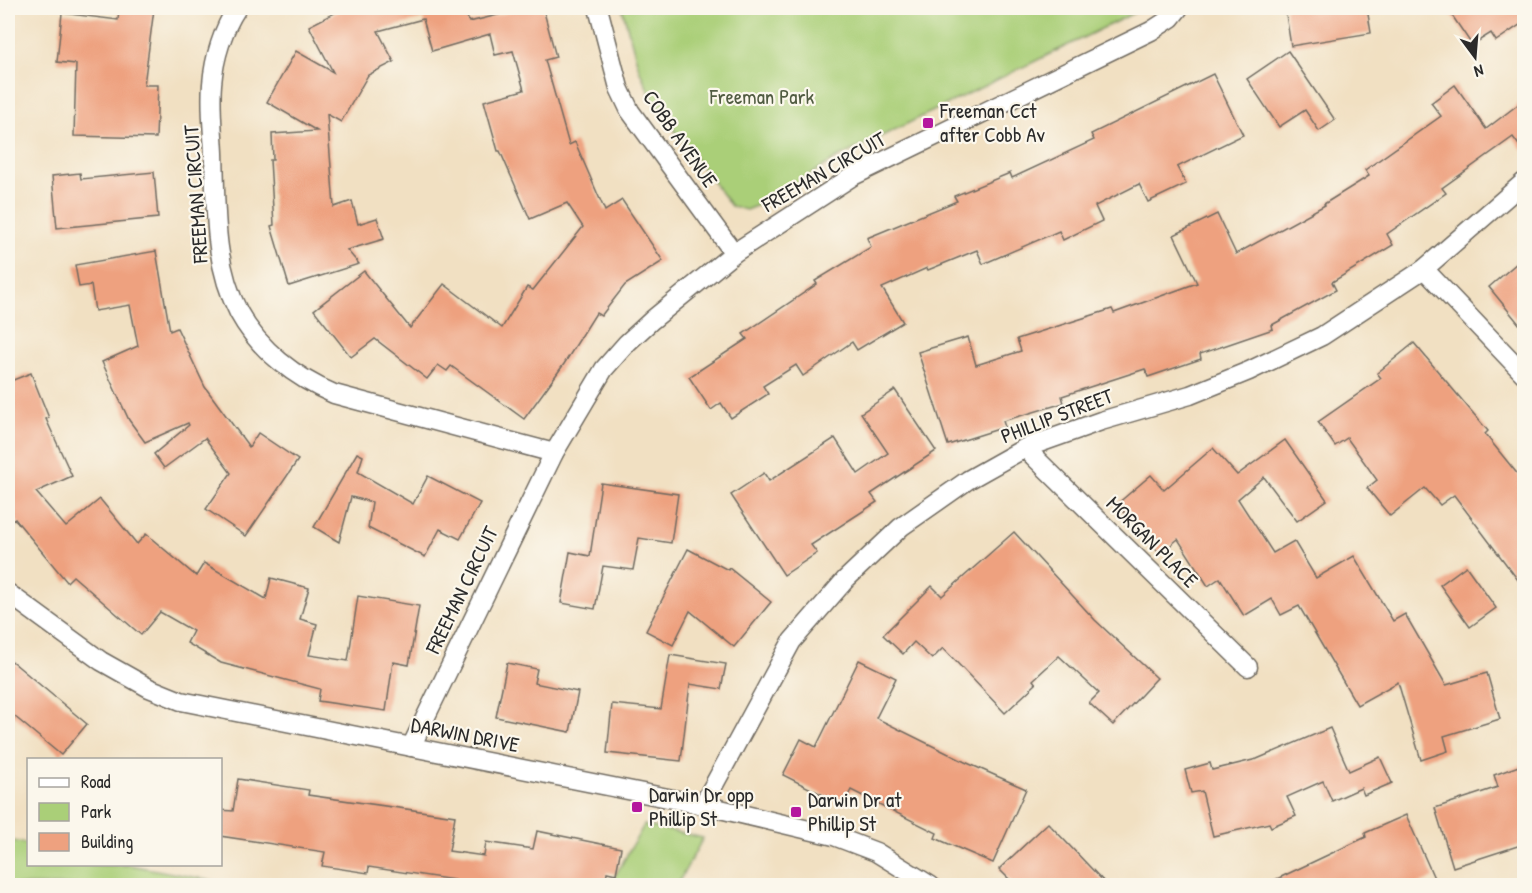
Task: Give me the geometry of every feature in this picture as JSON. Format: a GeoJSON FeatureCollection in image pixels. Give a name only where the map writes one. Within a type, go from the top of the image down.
{"type":"FeatureCollection","features":[{"type":"Feature","properties":{"kind":"street","name":"FREEMAN CIRCUIT"},"geometry":{"type":"LineString","coordinates":[[237,8],[228,21],[217,54],[212,84],[217,226],[220,257],[227,287],[240,314],[255,337],[285,366],[312,385],[334,394],[554,453]]}},
{"type":"Feature","properties":{"kind":"street","name":"COBB AVENUE"},"geometry":{"type":"LineString","coordinates":[[598,8],[618,88],[630,111],[734,253]]}},
{"type":"Feature","properties":{"kind":"street","name":"FREEMAN CIRCUIT"},"geometry":{"type":"LineString","coordinates":[[411,747],[554,453],[604,369],[619,351],[652,320],[734,253],[853,176],[1151,32],[1171,18],[1179,8]]}},
{"type":"Feature","properties":{"kind":"street","name":"PHILLIP STREET"},"geometry":{"type":"LineString","coordinates":[[703,805],[792,641],[846,579],[902,527],[969,480],[1025,448],[1190,395],[1249,371],[1322,336],[1424,269],[1524,182]]}},
{"type":"Feature","properties":{"kind":"street"},"geometry":{"type":"LineString","coordinates":[[1424,269],[1524,374]]}},
{"type":"Feature","properties":{"kind":"street","name":"MORGAN PLACE"},"geometry":{"type":"LineString","coordinates":[[1025,448],[1248,668]]}},
{"type":"Feature","properties":{"kind":"street","name":"DARWIN DRIVE"},"geometry":{"type":"LineString","coordinates":[[8,593],[101,661],[149,688],[181,701],[703,805],[834,836],[876,852],[931,885]]}},
{"type":"Feature","properties":{"kind":"green space","name":"Freeman Park"},"geometry":{"type":"Polygon","coordinates":[[[622,8],[1144,8],[837,158],[766,202],[746,210],[731,206],[654,103],[639,69],[622,8]]]}},
{"type":"Feature","properties":{"kind":"green space"},"geometry":{"type":"Polygon","coordinates":[[[644,825],[703,838],[677,885],[610,885],[644,825]]]}},
{"type":"Feature","properties":{"kind":"green space"},"geometry":{"type":"Polygon","coordinates":[[[8,840],[27,844],[27,866],[135,866],[235,885],[8,885],[8,840]]]}},
{"type":"Feature","properties":{"kind":"building"},"geometry":{"type":"Polygon","coordinates":[[[119,8],[154,9],[144,85],[158,85],[156,138],[74,136],[76,64],[57,62],[62,13],[118,20],[119,8]]]}},
{"type":"Feature","properties":{"kind":"building"},"geometry":{"type":"Polygon","coordinates":[[[344,8],[464,8],[469,22],[526,8],[543,8],[556,57],[545,60],[569,145],[575,142],[605,211],[622,200],[663,261],[625,285],[601,316],[596,313],[564,364],[524,419],[451,366],[447,371],[438,365],[427,379],[375,339],[351,357],[314,310],[364,271],[410,328],[444,284],[502,328],[527,287],[533,290],[583,227],[567,203],[530,219],[500,151],[498,151],[484,101],[524,90],[513,51],[495,55],[490,34],[432,51],[423,19],[378,31],[394,62],[368,75],[341,122],[327,114],[334,207],[352,201],[358,224],[377,218],[384,239],[347,250],[359,264],[289,286],[271,226],[274,225],[270,160],[273,160],[272,134],[317,131],[267,102],[296,51],[333,72],[309,26],[344,8]]]}},
{"type":"Feature","properties":{"kind":"building"},"geometry":{"type":"Polygon","coordinates":[[[1285,8],[1367,8],[1371,33],[1291,46],[1285,8]]]}},
{"type":"Feature","properties":{"kind":"building"},"geometry":{"type":"Polygon","coordinates":[[[1447,8],[1524,8],[1524,22],[1496,41],[1491,33],[1472,45],[1447,8]]]}},
{"type":"Feature","properties":{"kind":"building"},"geometry":{"type":"Polygon","coordinates":[[[1288,51],[1335,120],[1319,131],[1305,110],[1279,127],[1247,79],[1288,51]]]}},
{"type":"Feature","properties":{"kind":"building"},"geometry":{"type":"Polygon","coordinates":[[[1213,74],[1243,135],[1177,167],[1186,184],[1148,202],[1139,184],[1095,206],[1102,221],[1063,240],[1059,231],[983,264],[977,250],[928,270],[927,268],[882,288],[903,322],[857,350],[852,342],[803,376],[796,365],[763,386],[768,394],[731,418],[721,403],[711,410],[689,377],[747,339],[743,334],[817,284],[815,281],[871,247],[867,238],[957,201],[954,196],[1010,173],[1012,178],[1094,140],[1091,134],[1213,74]]]}},
{"type":"Feature","properties":{"kind":"building"},"geometry":{"type":"Polygon","coordinates":[[[1455,85],[1486,129],[1524,100],[1524,152],[1513,137],[1442,188],[1446,193],[1387,234],[1393,245],[1332,282],[1336,290],[1272,325],[1273,329],[1200,354],[1201,359],[1148,377],[1145,369],[1062,396],[1064,403],[1003,421],[1005,427],[948,445],[918,352],[968,337],[976,365],[1021,351],[1017,339],[1112,309],[1114,313],[1197,283],[1174,235],[1217,214],[1236,254],[1325,205],[1369,176],[1365,170],[1441,116],[1431,103],[1455,85]]]}},
{"type":"Feature","properties":{"kind":"building"},"geometry":{"type":"Polygon","coordinates":[[[154,172],[158,218],[57,228],[52,176],[80,173],[81,179],[154,172]]]}},
{"type":"Feature","properties":{"kind":"building"},"geometry":{"type":"Polygon","coordinates":[[[156,251],[170,331],[177,328],[205,387],[249,447],[258,433],[298,460],[246,536],[206,509],[231,473],[205,438],[164,468],[154,454],[189,425],[188,423],[145,442],[129,420],[102,362],[138,346],[130,305],[95,311],[91,285],[79,287],[75,265],[156,251]]]}},
{"type":"Feature","properties":{"kind":"building"},"geometry":{"type":"Polygon","coordinates":[[[1524,257],[1524,330],[1489,287],[1524,257]]]}},
{"type":"Feature","properties":{"kind":"building"},"geometry":{"type":"Polygon","coordinates":[[[1414,343],[1488,431],[1485,434],[1524,482],[1524,588],[1454,495],[1440,505],[1425,488],[1390,516],[1367,488],[1377,480],[1347,438],[1335,446],[1318,422],[1381,378],[1377,373],[1414,343]]]}},
{"type":"Feature","properties":{"kind":"building"},"geometry":{"type":"Polygon","coordinates":[[[31,373],[49,418],[46,419],[72,476],[36,492],[66,527],[100,499],[137,544],[146,534],[196,576],[204,563],[266,599],[271,578],[309,588],[300,619],[317,624],[309,655],[348,661],[358,596],[419,606],[409,665],[393,662],[386,711],[318,701],[320,689],[221,663],[187,643],[193,631],[160,612],[141,635],[73,576],[67,582],[15,519],[8,523],[8,382],[31,373]]]}},
{"type":"Feature","properties":{"kind":"building"},"geometry":{"type":"Polygon","coordinates":[[[895,390],[936,451],[871,494],[877,502],[811,545],[817,553],[784,575],[731,495],[764,473],[769,481],[835,438],[858,474],[888,453],[861,413],[895,390]]]}},
{"type":"Feature","properties":{"kind":"building"},"geometry":{"type":"Polygon","coordinates":[[[1285,440],[1327,500],[1297,521],[1264,477],[1238,499],[1273,553],[1294,541],[1316,578],[1354,556],[1393,621],[1405,614],[1446,685],[1487,673],[1500,719],[1444,736],[1448,751],[1421,760],[1398,682],[1357,705],[1299,606],[1281,615],[1272,599],[1244,616],[1220,578],[1208,586],[1178,539],[1160,554],[1117,504],[1151,475],[1164,490],[1213,448],[1237,475],[1285,440]]]}},
{"type":"Feature","properties":{"kind":"building"},"geometry":{"type":"Polygon","coordinates":[[[357,453],[363,456],[358,472],[413,504],[428,476],[480,503],[460,539],[440,529],[425,557],[368,528],[372,502],[351,497],[339,542],[314,527],[357,453]]]}},
{"type":"Feature","properties":{"kind":"building"},"geometry":{"type":"Polygon","coordinates":[[[601,483],[678,494],[671,543],[639,538],[633,570],[603,566],[595,609],[561,603],[570,552],[590,556],[601,483]]]}},
{"type":"Feature","properties":{"kind":"building"},"geometry":{"type":"Polygon","coordinates":[[[1014,532],[1095,620],[1157,678],[1113,725],[1089,703],[1099,693],[1059,656],[1033,680],[1036,684],[1005,713],[943,648],[932,659],[914,642],[903,654],[883,635],[932,586],[942,596],[1014,532]]]}},
{"type":"Feature","properties":{"kind":"building"},"geometry":{"type":"Polygon","coordinates":[[[688,549],[728,570],[729,568],[771,602],[734,647],[690,611],[673,645],[646,631],[688,549]]]}},
{"type":"Feature","properties":{"kind":"building"},"geometry":{"type":"Polygon","coordinates":[[[1466,566],[1496,608],[1470,627],[1440,585],[1466,566]]]}},
{"type":"Feature","properties":{"kind":"building"},"geometry":{"type":"Polygon","coordinates":[[[670,655],[726,664],[721,689],[690,684],[681,761],[607,753],[612,704],[661,709],[670,655]]]}},
{"type":"Feature","properties":{"kind":"building"},"geometry":{"type":"Polygon","coordinates":[[[8,658],[87,724],[61,755],[8,711],[8,658]]]}},
{"type":"Feature","properties":{"kind":"building"},"geometry":{"type":"Polygon","coordinates":[[[859,660],[896,678],[876,718],[1026,789],[993,863],[935,838],[937,833],[851,790],[843,805],[783,775],[801,739],[816,747],[859,660]]]}},
{"type":"Feature","properties":{"kind":"building"},"geometry":{"type":"Polygon","coordinates":[[[507,663],[537,669],[534,683],[578,692],[570,732],[496,717],[507,663]]]}},
{"type":"Feature","properties":{"kind":"building"},"geometry":{"type":"Polygon","coordinates":[[[1330,728],[1349,771],[1380,757],[1392,783],[1364,795],[1361,788],[1332,801],[1323,781],[1287,797],[1296,816],[1271,827],[1269,823],[1213,836],[1202,791],[1191,793],[1185,770],[1210,763],[1212,770],[1257,759],[1330,728]]]}},
{"type":"Feature","properties":{"kind":"building"},"geometry":{"type":"Polygon","coordinates":[[[1524,764],[1524,844],[1453,867],[1435,808],[1498,787],[1494,775],[1524,764]]]}},
{"type":"Feature","properties":{"kind":"building"},"geometry":{"type":"Polygon","coordinates":[[[238,779],[309,790],[308,795],[455,816],[449,851],[484,856],[486,842],[533,849],[537,831],[621,848],[616,874],[607,872],[605,885],[454,884],[455,880],[369,867],[368,873],[322,866],[325,852],[222,836],[222,810],[233,811],[238,779]]]}},
{"type":"Feature","properties":{"kind":"building"},"geometry":{"type":"Polygon","coordinates":[[[1406,815],[1434,878],[1417,885],[1264,885],[1366,837],[1365,833],[1406,815]]]}},
{"type":"Feature","properties":{"kind":"building"},"geometry":{"type":"Polygon","coordinates":[[[1048,823],[1107,885],[1015,885],[999,869],[1048,823]]]}},
{"type":"Feature","properties":{"kind":"place","name":"Freeman Cct after Cobb Av"},"geometry":{"type":"Point","coordinates":[928,123]}},
{"type":"Feature","properties":{"kind":"place","name":"Darwin Dr opp Phillip St"},"geometry":{"type":"Point","coordinates":[637,807]}},
{"type":"Feature","properties":{"kind":"place","name":"Darwin Dr at Phillip St"},"geometry":{"type":"Point","coordinates":[796,812]}}]}
